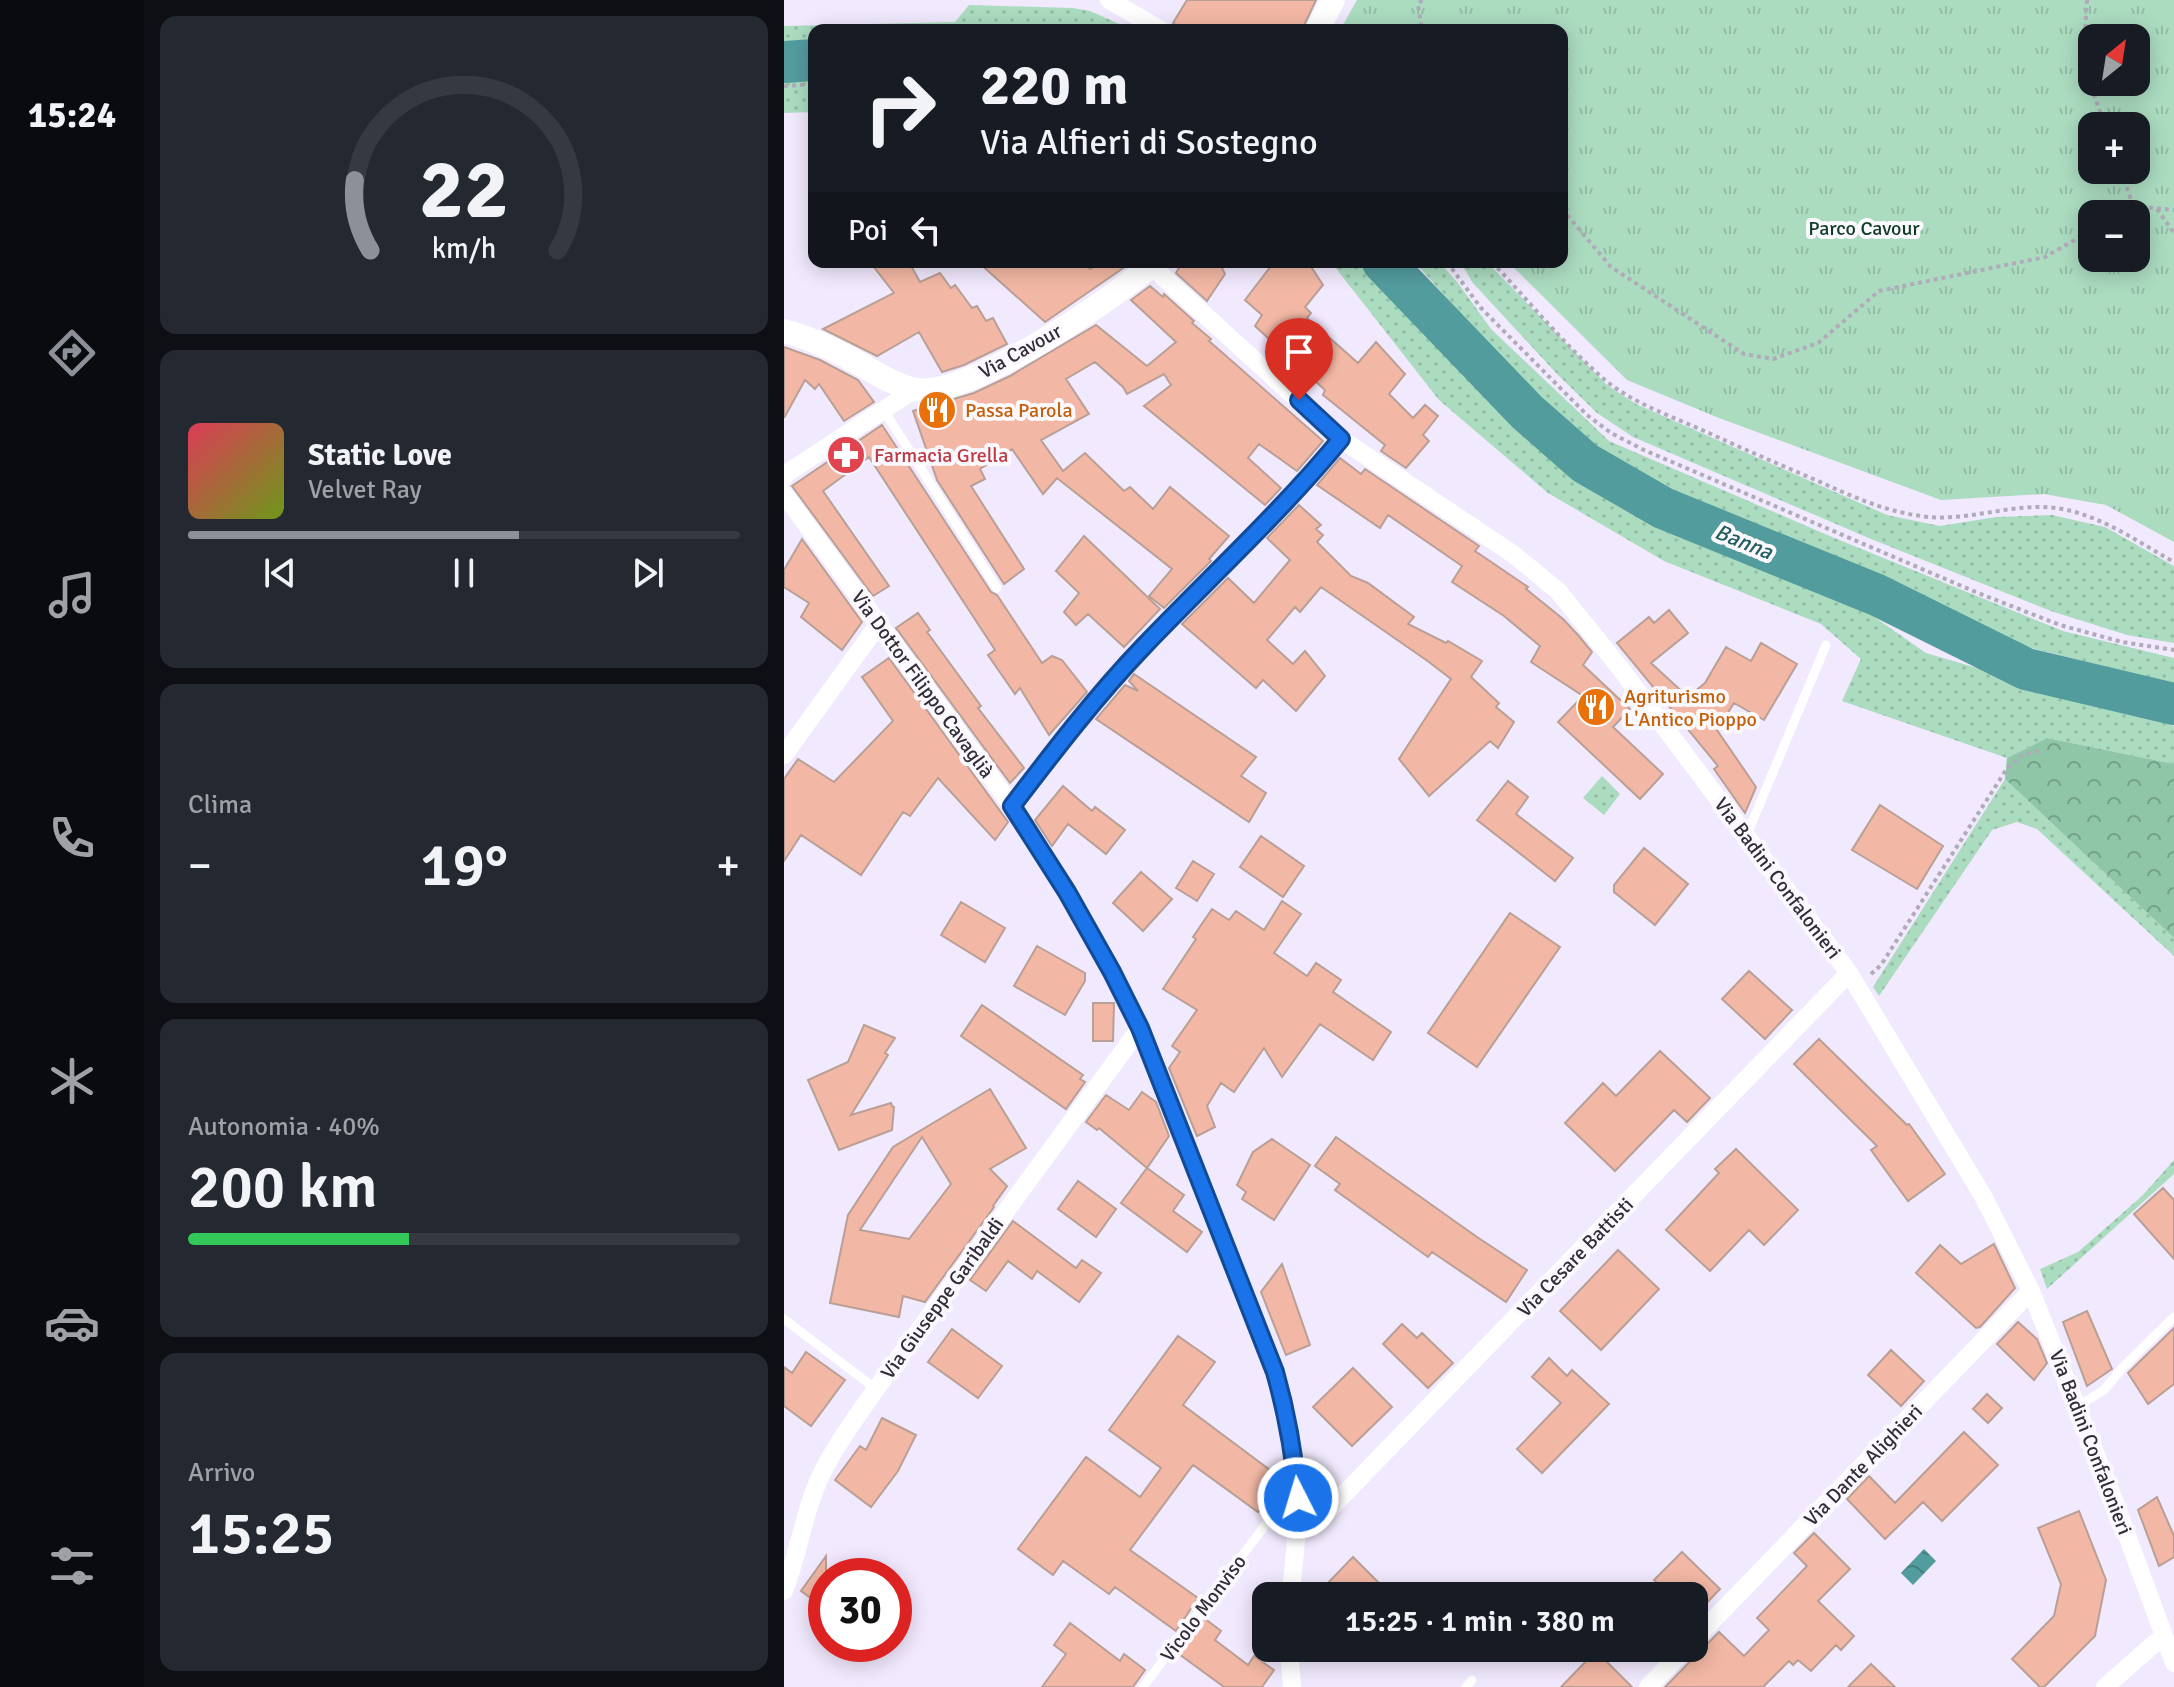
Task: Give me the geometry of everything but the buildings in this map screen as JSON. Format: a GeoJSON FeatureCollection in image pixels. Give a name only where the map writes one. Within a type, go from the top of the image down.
{"type":"FeatureCollection","features":[{"type":"Feature","properties":{"kind":"street"},"geometry":{"type":"LineString","coordinates":[[1109,0],[1151,24]]}},
{"type":"Feature","properties":{"kind":"street"},"geometry":{"type":"LineString","coordinates":[[1320,24],[1333,0]]}},
{"type":"Feature","properties":{"kind":"street","name":"Via Cavour"},"geometry":{"type":"LineString","coordinates":[[914,390],[936,390],[1007,362],[1106,299],[1148,268]]}},
{"type":"Feature","properties":{"kind":"street","name":"Via Badini Confalonieri"},"geometry":{"type":"LineString","coordinates":[[1157,268],[1341,439],[1513,554],[1558,591],[1617,664],[1854,980],[1983,1196],[2031,1291],[2078,1406],[2174,1663]]}},
{"type":"Feature","properties":{"kind":"street"},"geometry":{"type":"LineString","coordinates":[[784,331],[832,349],[914,390]]}},
{"type":"Feature","properties":{"kind":"street"},"geometry":{"type":"LineString","coordinates":[[785,474],[914,390]]}},
{"type":"Feature","properties":{"kind":"street"},"geometry":{"type":"LineString","coordinates":[[1012,806],[1077,723],[1142,648],[1309,478],[1341,439]]}},
{"type":"Feature","properties":{"kind":"street","name":"Via Dottor Filippo Cavaglià"},"geometry":{"type":"LineString","coordinates":[[784,494],[1012,806],[1067,892],[1140,1028],[1275,1372],[1286,1412],[1298,1498],[1292,1582]]}},
{"type":"Feature","properties":{"kind":"street"},"geometry":{"type":"LineString","coordinates":[[784,755],[878,625]]}},
{"type":"Feature","properties":{"kind":"street","name":"Via Cesare Battisti"},"geometry":{"type":"LineString","coordinates":[[1295,1535],[1320,1519],[1854,980]]}},
{"type":"Feature","properties":{"kind":"street","name":"Via Giuseppe Garibaldi"},"geometry":{"type":"LineString","coordinates":[[784,1591],[823,1472],[876,1389],[1140,1028]]}},
{"type":"Feature","properties":{"kind":"street","name":"Via Dante Alighieri"},"geometry":{"type":"LineString","coordinates":[[1708,1626],[2031,1291]]}},
{"type":"Feature","properties":{"kind":"street"},"geometry":{"type":"LineString","coordinates":[[2105,1687],[2163,1636]]}},
{"type":"Feature","properties":{"kind":"street"},"geometry":{"type":"LineString","coordinates":[[1290,1662],[1292,1687]]}},
{"type":"Feature","properties":{"kind":"street"},"geometry":{"type":"LineString","coordinates":[[1648,1687],[1672,1662]]}},
{"type":"Feature","properties":{"kind":"lane"},"geometry":{"type":"LineString","coordinates":[[883,409],[997,588]]}},
{"type":"Feature","properties":{"kind":"lane"},"geometry":{"type":"LineString","coordinates":[[1746,837],[1826,645]]}},
{"type":"Feature","properties":{"kind":"lane"},"geometry":{"type":"LineString","coordinates":[[2078,1406],[2104,1390],[2174,1317]]}},
{"type":"Feature","properties":{"kind":"lane"},"geometry":{"type":"LineString","coordinates":[[784,1319],[876,1389]]}},
{"type":"Feature","properties":{"kind":"lane","name":"Vicolo Monviso"},"geometry":{"type":"LineString","coordinates":[[1143,1687],[1269,1520],[1298,1498]]}},
{"type":"Feature","properties":{"kind":"path"},"geometry":{"type":"LineString","coordinates":[[1421,24],[1418,5],[1422,0]]}},
{"type":"Feature","properties":{"kind":"path"},"geometry":{"type":"LineString","coordinates":[[2087,0],[2083,63],[2100,112]]}},
{"type":"Feature","properties":{"kind":"path"},"geometry":{"type":"LineString","coordinates":[[784,86],[808,84]]}},
{"type":"Feature","properties":{"kind":"path"},"geometry":{"type":"LineString","coordinates":[[2150,208],[2174,210]]}},
{"type":"Feature","properties":{"kind":"path"},"geometry":{"type":"LineString","coordinates":[[2157,209],[2174,233]]}},
{"type":"Feature","properties":{"kind":"path"},"geometry":{"type":"LineString","coordinates":[[1568,216],[1611,267],[1744,354],[1773,359],[1818,343],[1879,291],[2045,257],[2078,238]]}},
{"type":"Feature","properties":{"kind":"path"},"geometry":{"type":"LineString","coordinates":[[1451,268],[1481,308],[1587,415],[1611,433],[1978,593],[2060,625],[2122,642],[2174,650]]}},
{"type":"Feature","properties":{"kind":"path"},"geometry":{"type":"LineString","coordinates":[[1498,268],[1607,382],[1633,398],[1862,501],[1925,517],[2037,507],[2071,510],[2100,521],[2174,562]]}},
{"type":"Feature","properties":{"kind":"path"},"geometry":{"type":"LineString","coordinates":[[1854,980],[1881,965],[2006,770],[2024,754],[2040,751]]}},
{"type":"Feature","properties":{"kind":"green space","name":"Parco Cavour"},"geometry":{"type":"Polygon","coordinates":[[[1357,0],[2174,0],[2174,542],[2106,505],[2044,494],[1941,500],[1719,418],[1627,380],[1514,268],[1568,268],[1568,24],[1343,24],[1357,0]]]}},
{"type":"Feature","properties":{"kind":"green space"},"geometry":{"type":"Polygon","coordinates":[[[969,5],[1073,8],[1090,11],[1119,24],[870,24],[955,22],[969,5]]]}},
{"type":"Feature","properties":{"kind":"green space"},"geometry":{"type":"Polygon","coordinates":[[[808,25],[808,52],[784,53],[784,26],[808,25]]]}},
{"type":"Feature","properties":{"kind":"green space"},"geometry":{"type":"Polygon","coordinates":[[[808,70],[808,112],[784,113],[784,71],[808,70]]]}},
{"type":"Feature","properties":{"kind":"green space"},"geometry":{"type":"Polygon","coordinates":[[[1336,268],[1379,268],[1520,426],[1644,514],[1837,591],[1926,653],[2174,726],[2174,764],[2047,738],[2007,758],[1842,701],[1861,659],[1821,624],[1664,561],[1548,493],[1439,400],[1336,268]]]}},
{"type":"Feature","properties":{"kind":"green space"},"geometry":{"type":"Polygon","coordinates":[[[1420,268],[1444,268],[1491,329],[1609,441],[1832,537],[2063,631],[2174,658],[2174,684],[1999,640],[1624,471],[1518,380],[1420,268]]]}},
{"type":"Feature","properties":{"kind":"green space"},"geometry":{"type":"Polygon","coordinates":[[[1464,268],[1493,268],[1607,385],[1636,404],[1887,515],[1940,526],[1996,517],[2052,515],[2105,527],[2174,566],[2174,643],[2127,635],[2051,611],[1871,539],[1633,437],[1597,413],[1473,283],[1464,268]]]}},
{"type":"Feature","properties":{"kind":"green space"},"geometry":{"type":"Polygon","coordinates":[[[2047,738],[2174,764],[2174,938],[2005,779],[2007,758],[2047,738]]]}},
{"type":"Feature","properties":{"kind":"green space"},"geometry":{"type":"Polygon","coordinates":[[[1602,776],[1620,794],[1604,815],[1583,798],[1602,776]]]}},
{"type":"Feature","properties":{"kind":"green space"},"geometry":{"type":"Polygon","coordinates":[[[2005,779],[2174,938],[2174,956],[2037,829],[2017,822],[1992,830],[1879,996],[1873,987],[2005,779]]]}},
{"type":"Feature","properties":{"kind":"green space"},"geometry":{"type":"Polygon","coordinates":[[[2174,1160],[2174,1174],[2047,1289],[2040,1269],[2078,1252],[2142,1196],[2174,1160]]]}},
{"type":"Feature","properties":{"kind":"water"},"geometry":{"type":"Polygon","coordinates":[[[1924,1549],[1936,1561],[1913,1585],[1901,1573],[1924,1549]]]}},
{"type":"Feature","properties":{"kind":"waterway","name":"Banna"},"geometry":{"type":"LineString","coordinates":[[784,62],[808,60]]}},
{"type":"Feature","properties":{"kind":"waterway","name":"Banna"},"geometry":{"type":"LineString","coordinates":[[1389,268],[1527,412],[1585,463],[1663,508],[1877,595],[2026,669],[2174,704]]}},
{"type":"Feature","properties":{"kind":"place","name":"Passa Parola"},"geometry":{"type":"Point","coordinates":[937,410]}},
{"type":"Feature","properties":{"kind":"place","name":"Farmacia Grella"},"geometry":{"type":"Point","coordinates":[846,455]}},
{"type":"Feature","properties":{"kind":"place","name":"Agriturismo L'Antico Pioppo"},"geometry":{"type":"Point","coordinates":[1596,707]}},
{"type":"Feature","properties":{"kind":"route"},"geometry":{"type":"LineString","coordinates":[[1298,1498],[1294,1455],[1275,1372],[1140,1028],[1067,892],[1012,806],[1077,723],[1142,648],[1309,478],[1341,439],[1299,400]]}}]}
